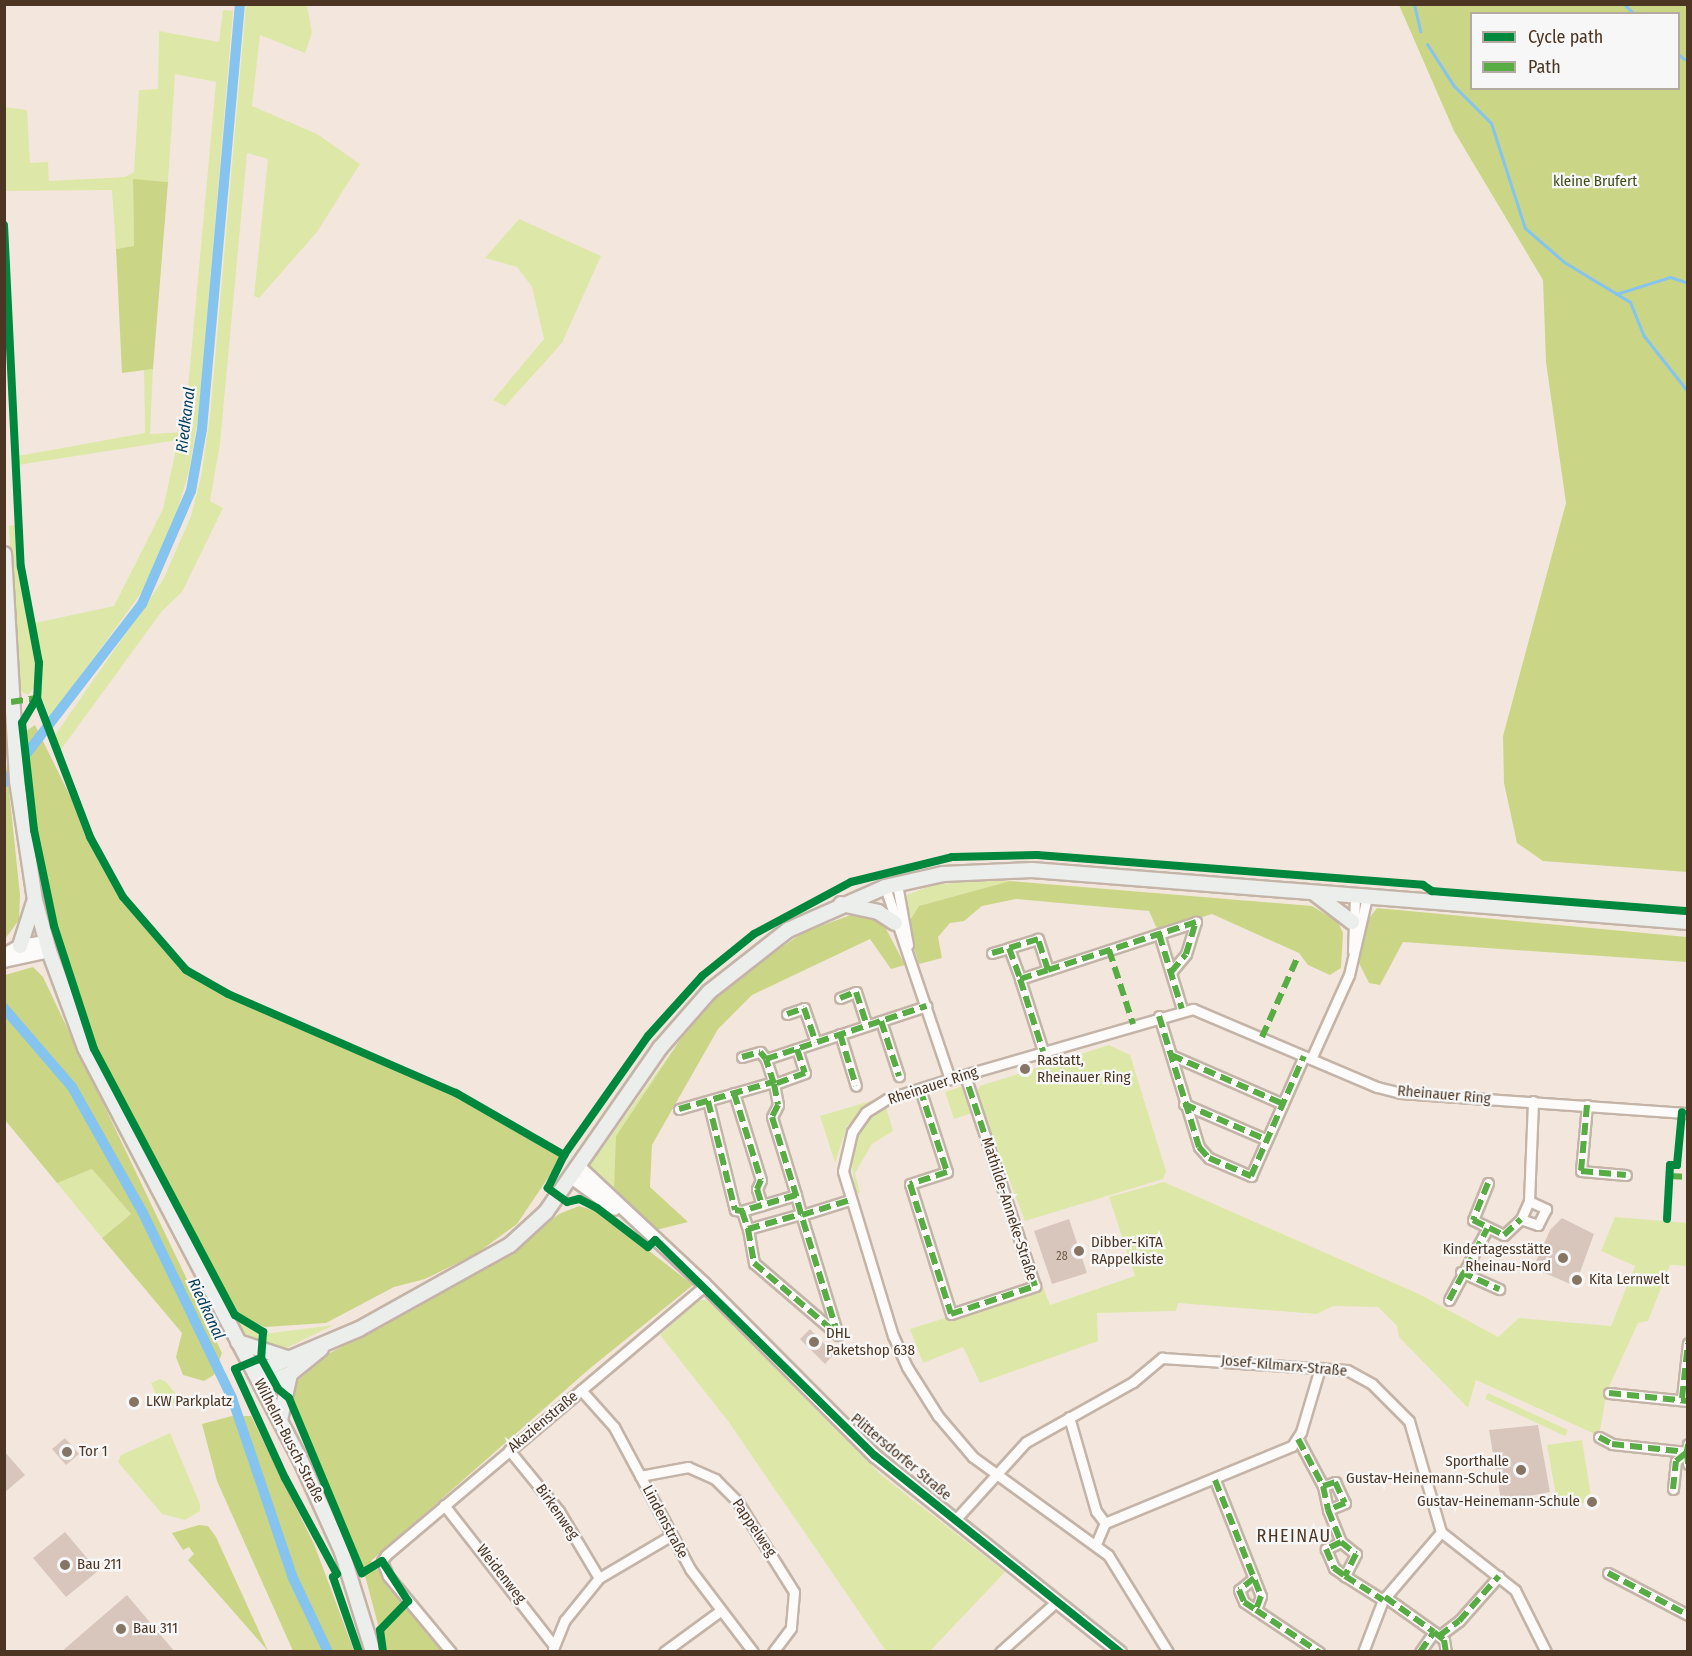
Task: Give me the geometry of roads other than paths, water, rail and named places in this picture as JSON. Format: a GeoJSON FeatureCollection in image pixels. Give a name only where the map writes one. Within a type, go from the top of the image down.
{"type":"FeatureCollection","features":[{"type":"Feature","properties":{"kind":"main road","name":"Wilhelm-Busch-Straße"},"geometry":{"type":"LineString","coordinates":[[4,554],[17,781],[35,900],[47,946],[85,1048],[280,1420],[342,1552],[373,1652]]}},
{"type":"Feature","properties":{"kind":"main road"},"geometry":{"type":"LineString","coordinates":[[258,1379],[287,1358],[326,1345],[491,1259],[546,1212],[660,1048],[709,992],[788,930],[839,904],[891,885],[1002,869],[1688,922]]}},
{"type":"Feature","properties":{"kind":"main road"},"geometry":{"type":"LineString","coordinates":[[1312,892],[1352,922]]}},
{"type":"Feature","properties":{"kind":"main road"},"geometry":{"type":"LineString","coordinates":[[20,946],[35,900]]}},
{"type":"Feature","properties":{"kind":"main road"},"geometry":{"type":"LineString","coordinates":[[839,904],[878,912],[895,923]]}},
{"type":"Feature","properties":{"kind":"main road"},"geometry":{"type":"LineString","coordinates":[[238,1342],[287,1358]]}},
{"type":"Feature","properties":{"kind":"main road"},"geometry":{"type":"LineString","coordinates":[[258,1379],[290,1374],[326,1345]]}},
{"type":"Feature","properties":{"kind":"main road"},"geometry":{"type":"LineString","coordinates":[[280,1420],[290,1374]]}},
{"type":"Feature","properties":{"kind":"street"},"geometry":{"type":"LineString","coordinates":[[891,885],[895,923],[910,957]]}},
{"type":"Feature","properties":{"kind":"street"},"geometry":{"type":"LineString","coordinates":[[891,885],[910,957],[950,1079]]}},
{"type":"Feature","properties":{"kind":"street"},"geometry":{"type":"LineString","coordinates":[[1353,957],[1352,922],[1361,896]]}},
{"type":"Feature","properties":{"kind":"street"},"geometry":{"type":"LineString","coordinates":[[1159,1016],[1199,1148],[1209,1158],[1251,1176],[1353,957],[1361,896]]}},
{"type":"Feature","properties":{"kind":"street"},"geometry":{"type":"LineString","coordinates":[[1020,980],[1196,922],[1186,954],[1171,972]]}},
{"type":"Feature","properties":{"kind":"street"},"geometry":{"type":"LineString","coordinates":[[1159,934],[1182,1009]]}},
{"type":"Feature","properties":{"kind":"street"},"geometry":{"type":"LineString","coordinates":[[993,953],[1038,939],[1048,970]]}},
{"type":"Feature","properties":{"kind":"street"},"geometry":{"type":"LineString","coordinates":[[4,955],[20,946],[47,946]]}},
{"type":"Feature","properties":{"kind":"street"},"geometry":{"type":"LineString","coordinates":[[4,961],[47,946]]}},
{"type":"Feature","properties":{"kind":"street"},"geometry":{"type":"LineString","coordinates":[[1010,948],[1043,1052]]}},
{"type":"Feature","properties":{"kind":"street"},"geometry":{"type":"LineString","coordinates":[[840,998],[856,992],[867,1026]]}},
{"type":"Feature","properties":{"kind":"street"},"geometry":{"type":"LineString","coordinates":[[766,1059],[926,1006]]}},
{"type":"Feature","properties":{"kind":"street"},"geometry":{"type":"LineString","coordinates":[[787,1014],[804,1008],[816,1042]]}},
{"type":"Feature","properties":{"kind":"street","name":"Rheinauer Ring"},"geometry":{"type":"LineString","coordinates":[[1168,1652],[1126,1577],[1096,1544],[994,1474],[954,1437],[908,1367],[850,1200],[843,1159],[859,1120],[874,1106],[920,1089],[1182,1009],[1206,1012],[1308,1057],[1401,1093],[1688,1113]]}},
{"type":"Feature","properties":{"kind":"street"},"geometry":{"type":"LineString","coordinates":[[881,1021],[899,1076]]}},
{"type":"Feature","properties":{"kind":"street"},"geometry":{"type":"LineString","coordinates":[[840,1034],[856,1086]]}},
{"type":"Feature","properties":{"kind":"street"},"geometry":{"type":"LineString","coordinates":[[679,1109],[805,1073],[797,1048]]}},
{"type":"Feature","properties":{"kind":"street"},"geometry":{"type":"LineString","coordinates":[[742,1057],[760,1052],[766,1059],[778,1105],[772,1117],[838,1335],[754,1263],[742,1211]]}},
{"type":"Feature","properties":{"kind":"street"},"geometry":{"type":"LineString","coordinates":[[1172,1055],[1283,1104]]}},
{"type":"Feature","properties":{"kind":"street","name":"Mathilde-Anneke-Straße"},"geometry":{"type":"LineString","coordinates":[[920,1089],[947,1172],[910,1184],[951,1314],[1035,1286],[965,1075]]}},
{"type":"Feature","properties":{"kind":"street"},"geometry":{"type":"LineString","coordinates":[[734,1093],[761,1180],[757,1189],[762,1205]]}},
{"type":"Feature","properties":{"kind":"street"},"geometry":{"type":"LineString","coordinates":[[708,1101],[735,1210],[742,1211],[796,1195]]}},
{"type":"Feature","properties":{"kind":"street"},"geometry":{"type":"LineString","coordinates":[[1488,1183],[1473,1220],[1486,1229],[1508,1235],[1521,1219],[1529,1200],[1533,1101]]}},
{"type":"Feature","properties":{"kind":"street"},"geometry":{"type":"LineString","coordinates":[[1184,1104],[1267,1140]]}},
{"type":"Feature","properties":{"kind":"street"},"geometry":{"type":"LineString","coordinates":[[1587,1105],[1581,1171],[1626,1175]]}},
{"type":"Feature","properties":{"kind":"street","name":"Plittersdorfer Straße"},"geometry":{"type":"LineString","coordinates":[[574,1172],[705,1285],[841,1424],[955,1520],[1120,1652]]}},
{"type":"Feature","properties":{"kind":"street"},"geometry":{"type":"LineString","coordinates":[[748,1230],[850,1200]]}},
{"type":"Feature","properties":{"kind":"street"},"geometry":{"type":"LineString","coordinates":[[1521,1219],[1538,1225],[1545,1213],[1544,1207],[1529,1200]]}},
{"type":"Feature","properties":{"kind":"street"},"geometry":{"type":"LineString","coordinates":[[1449,1300],[1461,1272],[1469,1268],[1486,1229]]}},
{"type":"Feature","properties":{"kind":"street"},"geometry":{"type":"LineString","coordinates":[[1461,1272],[1500,1289]]}},
{"type":"Feature","properties":{"kind":"street","name":"Akazienstraße"},"geometry":{"type":"LineString","coordinates":[[451,1652],[388,1576],[382,1561],[444,1505],[705,1285]]}},
{"type":"Feature","properties":{"kind":"street"},"geometry":{"type":"LineString","coordinates":[[1609,1393],[1685,1399],[1688,1343]]}},
{"type":"Feature","properties":{"kind":"street","name":"Josef-Kilmarx-Straße"},"geometry":{"type":"LineString","coordinates":[[955,1520],[994,1474],[1026,1442],[1133,1382],[1162,1358],[1320,1368],[1364,1377],[1409,1421],[1441,1532]]}},
{"type":"Feature","properties":{"kind":"street"},"geometry":{"type":"LineString","coordinates":[[1096,1544],[1105,1523],[1285,1452],[1298,1439],[1320,1368]]}},
{"type":"Feature","properties":{"kind":"street","name":"Lindenstraße"},"geometry":{"type":"LineString","coordinates":[[581,1390],[614,1428],[670,1536],[720,1611],[753,1652]]}},
{"type":"Feature","properties":{"kind":"street"},"geometry":{"type":"LineString","coordinates":[[1069,1418],[1096,1511],[1105,1523]]}},
{"type":"Feature","properties":{"kind":"street"},"geometry":{"type":"LineString","coordinates":[[1599,1437],[1612,1444],[1687,1448]]}},
{"type":"Feature","properties":{"kind":"street"},"geometry":{"type":"LineString","coordinates":[[1298,1439],[1323,1486],[1328,1510],[1341,1542],[1356,1554],[1345,1576]]}},
{"type":"Feature","properties":{"kind":"street"},"geometry":{"type":"LineString","coordinates":[[1687,1448],[1688,1464]]}},
{"type":"Feature","properties":{"kind":"street"},"geometry":{"type":"LineString","coordinates":[[1673,1489],[1676,1461],[1687,1448]]}},
{"type":"Feature","properties":{"kind":"street","name":"Birkenweg"},"geometry":{"type":"LineString","coordinates":[[509,1450],[559,1511],[599,1578]]}},
{"type":"Feature","properties":{"kind":"street","name":"Pappelweg"},"geometry":{"type":"LineString","coordinates":[[640,1476],[688,1467],[715,1479],[737,1501],[794,1592],[791,1628],[773,1652]]}},
{"type":"Feature","properties":{"kind":"street"},"geometry":{"type":"LineString","coordinates":[[1215,1480],[1261,1596],[1256,1610]]}},
{"type":"Feature","properties":{"kind":"street"},"geometry":{"type":"LineString","coordinates":[[1323,1486],[1335,1482],[1345,1503],[1328,1510]]}},
{"type":"Feature","properties":{"kind":"street","name":"Weidenweg"},"geometry":{"type":"LineString","coordinates":[[444,1505],[498,1569],[553,1649]]}},
{"type":"Feature","properties":{"kind":"street"},"geometry":{"type":"LineString","coordinates":[[1363,1652],[1384,1598],[1441,1532],[1498,1576],[1526,1604],[1546,1652]]}},
{"type":"Feature","properties":{"kind":"street"},"geometry":{"type":"LineString","coordinates":[[553,1649],[565,1620],[599,1578],[670,1536]]}},
{"type":"Feature","properties":{"kind":"street"},"geometry":{"type":"LineString","coordinates":[[1341,1542],[1326,1549],[1334,1568],[1437,1634],[1446,1652]]}},
{"type":"Feature","properties":{"kind":"street"},"geometry":{"type":"LineString","coordinates":[[1608,1573],[1688,1616]]}},
{"type":"Feature","properties":{"kind":"street"},"geometry":{"type":"LineString","coordinates":[[1420,1652],[1437,1634],[1460,1621],[1498,1576]]}},
{"type":"Feature","properties":{"kind":"street"},"geometry":{"type":"LineString","coordinates":[[1254,1578],[1239,1590],[1244,1602],[1319,1652]]}},
{"type":"Feature","properties":{"kind":"street"},"geometry":{"type":"LineString","coordinates":[[1000,1652],[1057,1601]]}},
{"type":"Feature","properties":{"kind":"street"},"geometry":{"type":"LineString","coordinates":[[664,1652],[720,1611]]}},
{"type":"Feature","properties":{"kind":"waterway","name":"Riedkanal"},"geometry":{"type":"LineString","coordinates":[[4,783],[142,604],[191,491],[202,429],[240,4]]}},
{"type":"Feature","properties":{"kind":"waterway"},"geometry":{"type":"LineString","coordinates":[[1414,4],[1420,31]]}},
{"type":"Feature","properties":{"kind":"waterway"},"geometry":{"type":"LineString","coordinates":[[1624,4],[1632,12]]}},
{"type":"Feature","properties":{"kind":"waterway"},"geometry":{"type":"LineString","coordinates":[[1427,44],[1454,86],[1491,123],[1525,228],[1564,262],[1630,302],[1644,336],[1688,392]]}},
{"type":"Feature","properties":{"kind":"waterway"},"geometry":{"type":"LineString","coordinates":[[1680,56],[1684,59]]}},
{"type":"Feature","properties":{"kind":"waterway"},"geometry":{"type":"LineString","coordinates":[[1616,294],[1670,277],[1688,283]]}},
{"type":"Feature","properties":{"kind":"waterway","name":"Riedkanal"},"geometry":{"type":"LineString","coordinates":[[4,1008],[72,1087],[143,1213],[232,1398],[293,1578],[328,1652]]}},
{"type":"Feature","properties":{"kind":"place","name":"Rastatt, Rheinauer Ring"},"geometry":{"type":"Point","coordinates":[1025,1069]}},
{"type":"Feature","properties":{"kind":"place","name":"Dibber-KiTA RAppelkiste"},"geometry":{"type":"Point","coordinates":[1079,1251]}},
{"type":"Feature","properties":{"kind":"place","name":"Kindertagesstätte Rheinau-Nord"},"geometry":{"type":"Point","coordinates":[1563,1258]}},
{"type":"Feature","properties":{"kind":"place","name":"Kita Lernwelt"},"geometry":{"type":"Point","coordinates":[1577,1280]}},
{"type":"Feature","properties":{"kind":"place","name":"DHL Paketshop 638"},"geometry":{"type":"Point","coordinates":[814,1342]}},
{"type":"Feature","properties":{"kind":"place","name":"LKW Parkplatz"},"geometry":{"type":"Point","coordinates":[134,1402]}},
{"type":"Feature","properties":{"kind":"place","name":"Tor 1"},"geometry":{"type":"Point","coordinates":[67,1452]}},
{"type":"Feature","properties":{"kind":"place","name":"Sporthalle Gustav-Heinemann-Schule"},"geometry":{"type":"Point","coordinates":[1521,1470]}},
{"type":"Feature","properties":{"kind":"place","name":"Gustav-Heinemann-Schule"},"geometry":{"type":"Point","coordinates":[1592,1502]}},
{"type":"Feature","properties":{"kind":"place","name":"Bau 211"},"geometry":{"type":"Point","coordinates":[65,1565]}},
{"type":"Feature","properties":{"kind":"place","name":"Bau 311"},"geometry":{"type":"Point","coordinates":[121,1629]}},
{"type":"Feature","properties":{"kind":"district","name":"RHEINAU"},"geometry":{"type":"Point","coordinates":[1294,1536]}},
{"type":"Feature","properties":{"kind":"park label","name":"kleine Brufert"},"geometry":{"type":"Point","coordinates":[1595,182]}}]}
